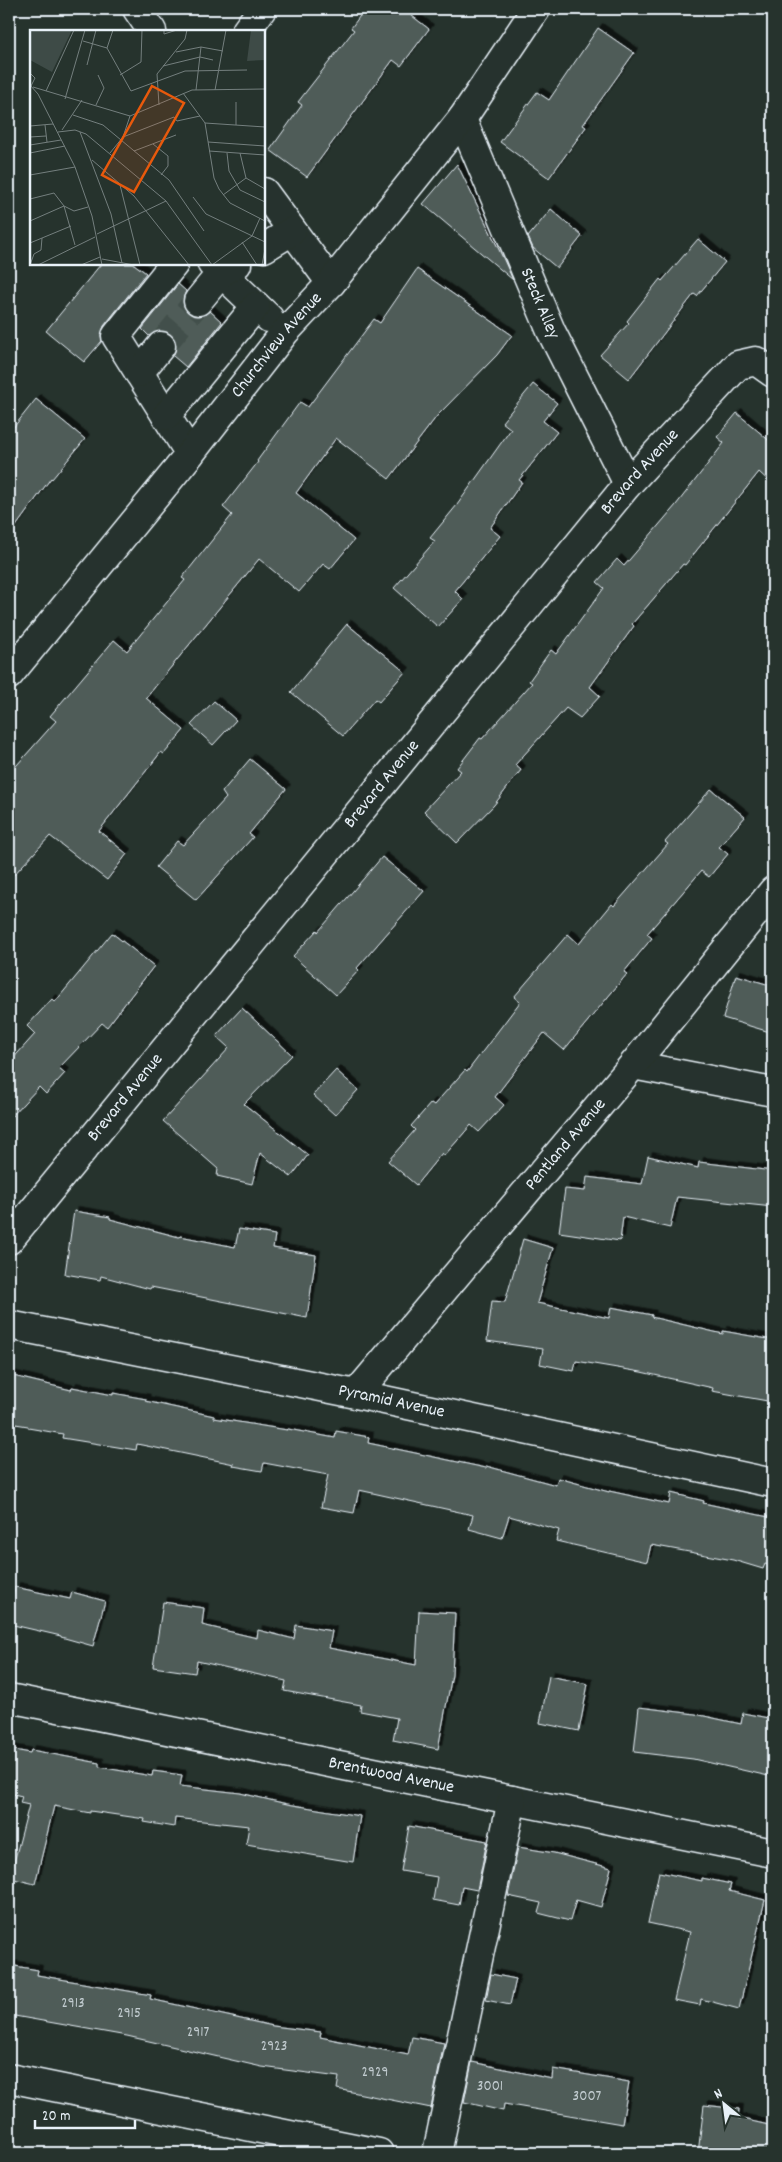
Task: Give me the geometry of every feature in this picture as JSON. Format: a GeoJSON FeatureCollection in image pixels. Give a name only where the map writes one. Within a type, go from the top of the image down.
{"type":"FeatureCollection","features":[{"type":"Feature","properties":{"kind":"street"},"geometry":{"type":"LineString","coordinates":[[137,9],[151,30]]}},
{"type":"Feature","properties":{"kind":"street"},"geometry":{"type":"LineString","coordinates":[[247,30],[262,9]]}},
{"type":"Feature","properties":{"kind":"street","name":"Churchview Avenue"},"geometry":{"type":"LineString","coordinates":[[9,674],[190,454],[285,332],[331,283],[462,119],[536,9]]}},
{"type":"Feature","properties":{"kind":"street","name":"Steck Alley"},"geometry":{"type":"LineString","coordinates":[[462,119],[551,331],[628,484]]}},
{"type":"Feature","properties":{"kind":"street"},"geometry":{"type":"LineString","coordinates":[[265,193],[331,283]]}},
{"type":"Feature","properties":{"kind":"street"},"geometry":{"type":"LineString","coordinates":[[265,247],[292,231]]}},
{"type":"Feature","properties":{"kind":"street"},"geometry":{"type":"LineString","coordinates":[[173,265],[116,336],[190,454]]}},
{"type":"Feature","properties":{"kind":"street"},"geometry":{"type":"LineString","coordinates":[[198,300],[223,267],[256,306],[285,332]]}},
{"type":"Feature","properties":{"kind":"street"},"geometry":{"type":"LineString","coordinates":[[166,416],[256,306]]}},
{"type":"Feature","properties":{"kind":"street"},"geometry":{"type":"LineString","coordinates":[[139,373],[161,346]]}},
{"type":"Feature","properties":{"kind":"street","name":"Brevard Avenue"},"geometry":{"type":"LineString","coordinates":[[9,1240],[628,484],[738,365],[756,361],[773,373]]}},
{"type":"Feature","properties":{"kind":"street","name":"Pentland Avenue"},"geometry":{"type":"LineString","coordinates":[[356,1394],[633,1065],[773,891]]}},
{"type":"Feature","properties":{"kind":"street"},"geometry":{"type":"LineString","coordinates":[[633,1065],[773,1092]]}},
{"type":"Feature","properties":{"kind":"street","name":"Pyramid Avenue"},"geometry":{"type":"LineString","coordinates":[[9,1324],[356,1394],[773,1483]]}},
{"type":"Feature","properties":{"kind":"street","name":"Brentwood Avenue"},"geometry":{"type":"LineString","coordinates":[[9,1698],[773,1853]]}},
{"type":"Feature","properties":{"kind":"street"},"geometry":{"type":"LineString","coordinates":[[437,2153],[512,1800]]}},
{"type":"Feature","properties":{"kind":"street"},"geometry":{"type":"LineString","coordinates":[[9,2078],[379,2153]]}},
{"type":"Feature","properties":{"kind":"building"},"geometry":{"type":"Polygon","coordinates":[[[365,9],[403,9],[429,29],[401,66],[393,60],[307,177],[270,150],[302,105],[298,102],[354,30],[351,28],[365,9]]]}},
{"type":"Feature","properties":{"kind":"building"},"geometry":{"type":"Polygon","coordinates":[[[598,28],[634,53],[583,125],[586,127],[549,178],[500,142],[537,92],[549,100],[598,28]]]}},
{"type":"Feature","properties":{"kind":"building"},"geometry":{"type":"Polygon","coordinates":[[[457,164],[504,260],[513,280],[423,204],[457,164]]]}},
{"type":"Feature","properties":{"kind":"building"},"geometry":{"type":"Polygon","coordinates":[[[551,209],[582,236],[557,268],[533,248],[528,237],[551,209]]]}},
{"type":"Feature","properties":{"kind":"building"},"geometry":{"type":"Polygon","coordinates":[[[698,239],[725,262],[697,296],[694,294],[629,379],[600,355],[629,323],[627,321],[660,279],[662,281],[698,239]]]}},
{"type":"Feature","properties":{"kind":"building"},"geometry":{"type":"Polygon","coordinates":[[[100,265],[135,265],[146,273],[104,326],[101,335],[102,341],[84,362],[46,331],[100,265]]]}},
{"type":"Feature","properties":{"kind":"building"},"geometry":{"type":"Polygon","coordinates":[[[417,269],[512,335],[497,355],[437,416],[389,479],[336,438],[296,493],[354,540],[330,569],[323,564],[299,592],[259,559],[146,698],[184,730],[164,754],[161,752],[99,831],[127,854],[107,880],[50,836],[9,880],[9,774],[56,721],[50,716],[114,640],[127,651],[185,580],[182,578],[232,515],[223,507],[258,462],[300,402],[308,407],[374,319],[380,323],[417,269]]]}},
{"type":"Feature","properties":{"kind":"building"},"geometry":{"type":"Polygon","coordinates":[[[178,284],[186,291],[183,299],[184,307],[188,313],[196,316],[204,315],[210,311],[222,322],[186,367],[173,356],[176,348],[175,340],[171,334],[163,331],[155,332],[149,336],[142,329],[178,284]]]}},
{"type":"Feature","properties":{"kind":"building"},"geometry":{"type":"Polygon","coordinates":[[[533,384],[557,403],[543,421],[557,432],[519,480],[522,482],[490,528],[500,536],[455,591],[463,599],[438,627],[394,588],[435,541],[430,538],[457,505],[511,429],[502,422],[533,384]]]}},
{"type":"Feature","properties":{"kind":"building"},"geometry":{"type":"Polygon","coordinates":[[[36,399],[85,439],[51,478],[9,536],[9,433],[36,399]]]}},
{"type":"Feature","properties":{"kind":"building"},"geometry":{"type":"Polygon","coordinates":[[[737,413],[773,444],[773,485],[759,472],[685,565],[683,564],[632,624],[634,626],[590,687],[600,696],[580,718],[566,708],[515,765],[521,770],[494,805],[457,843],[424,811],[461,771],[457,768],[480,738],[482,739],[532,683],[529,681],[551,650],[556,654],[604,588],[597,582],[617,559],[624,566],[676,505],[724,443],[717,437],[737,413]]]}},
{"type":"Feature","properties":{"kind":"building"},"geometry":{"type":"Polygon","coordinates":[[[347,624],[405,672],[379,702],[375,699],[343,736],[291,692],[347,624]]]}},
{"type":"Feature","properties":{"kind":"building"},"geometry":{"type":"Polygon","coordinates":[[[214,701],[236,720],[213,745],[191,725],[214,701]]]}},
{"type":"Feature","properties":{"kind":"building"},"geometry":{"type":"Polygon","coordinates":[[[250,759],[286,789],[249,834],[253,837],[196,900],[156,867],[177,841],[183,845],[226,798],[222,792],[250,759]]]}},
{"type":"Feature","properties":{"kind":"building"},"geometry":{"type":"Polygon","coordinates":[[[711,789],[745,817],[719,847],[728,854],[709,877],[701,871],[647,934],[652,938],[624,972],[627,974],[564,1050],[544,1033],[495,1097],[504,1105],[479,1132],[471,1125],[444,1156],[442,1153],[416,1185],[388,1161],[415,1130],[411,1126],[431,1103],[434,1105],[465,1070],[467,1072],[520,1002],[514,997],[568,934],[579,944],[612,904],[614,906],[668,844],[665,842],[711,789]]]}},
{"type":"Feature","properties":{"kind":"building"},"geometry":{"type":"Polygon","coordinates":[[[382,857],[424,891],[336,995],[293,956],[317,930],[318,932],[382,857]]]}},
{"type":"Feature","properties":{"kind":"building"},"geometry":{"type":"Polygon","coordinates":[[[112,933],[154,966],[107,1027],[102,1023],[59,1068],[65,1073],[46,1094],[39,1087],[9,1119],[9,1063],[35,1034],[27,1026],[52,999],[55,1002],[112,933]]]}},
{"type":"Feature","properties":{"kind":"building"},"geometry":{"type":"Polygon","coordinates":[[[736,975],[773,986],[773,1033],[723,1018],[736,975]]]}},
{"type":"Feature","properties":{"kind":"building"},"geometry":{"type":"Polygon","coordinates":[[[242,1008],[292,1055],[244,1104],[308,1155],[291,1177],[260,1153],[252,1184],[217,1176],[218,1169],[163,1121],[229,1048],[216,1036],[242,1008]]]}},
{"type":"Feature","properties":{"kind":"building"},"geometry":{"type":"Polygon","coordinates":[[[336,1070],[358,1090],[335,1115],[313,1095],[336,1070]]]}},
{"type":"Feature","properties":{"kind":"building"},"geometry":{"type":"Polygon","coordinates":[[[648,1156],[698,1168],[699,1162],[773,1171],[773,1207],[677,1197],[670,1228],[623,1217],[620,1241],[559,1232],[565,1189],[585,1191],[587,1177],[642,1184],[648,1156]]]}},
{"type":"Feature","properties":{"kind":"building"},"geometry":{"type":"Polygon","coordinates":[[[74,1211],[110,1217],[110,1219],[179,1237],[235,1247],[239,1229],[275,1235],[273,1248],[316,1255],[307,1318],[151,1287],[150,1289],[101,1276],[100,1280],[65,1274],[74,1211]]]}},
{"type":"Feature","properties":{"kind":"building"},"geometry":{"type":"Polygon","coordinates":[[[523,1239],[553,1248],[537,1303],[609,1318],[611,1307],[652,1315],[651,1317],[723,1334],[723,1331],[773,1340],[773,1402],[712,1391],[713,1388],[641,1372],[576,1361],[574,1371],[540,1364],[543,1349],[487,1341],[492,1301],[505,1302],[523,1239]]]}},
{"type":"Feature","properties":{"kind":"building"},"geometry":{"type":"Polygon","coordinates":[[[9,1375],[71,1390],[72,1387],[146,1399],[145,1401],[214,1416],[214,1418],[335,1438],[336,1431],[369,1437],[368,1443],[486,1468],[486,1466],[556,1485],[558,1478],[609,1492],[669,1504],[671,1493],[704,1501],[703,1503],[773,1518],[773,1566],[765,1564],[763,1569],[733,1560],[651,1545],[647,1562],[556,1541],[559,1530],[509,1516],[502,1538],[469,1529],[473,1515],[359,1490],[354,1513],[321,1507],[328,1475],[264,1463],[262,1471],[137,1444],[136,1450],[62,1438],[63,1434],[9,1423],[9,1375]]]}},
{"type":"Feature","properties":{"kind":"building"},"geometry":{"type":"Polygon","coordinates":[[[15,1587],[70,1599],[72,1592],[105,1601],[93,1646],[61,1636],[9,1624],[15,1587]]]}},
{"type":"Feature","properties":{"kind":"building"},"geometry":{"type":"Polygon","coordinates":[[[163,1602],[204,1608],[202,1625],[257,1638],[258,1630],[294,1639],[296,1625],[332,1631],[329,1648],[416,1665],[419,1611],[455,1613],[452,1675],[438,1749],[393,1740],[397,1718],[360,1711],[361,1705],[284,1691],[286,1681],[197,1661],[195,1673],[153,1667],[163,1602]]]}},
{"type":"Feature","properties":{"kind":"building"},"geometry":{"type":"Polygon","coordinates":[[[549,1676],[588,1684],[579,1731],[540,1723],[549,1676]]]}},
{"type":"Feature","properties":{"kind":"building"},"geometry":{"type":"Polygon","coordinates":[[[639,1707],[695,1714],[741,1724],[743,1713],[773,1719],[773,1777],[693,1759],[634,1752],[639,1707]]]}},
{"type":"Feature","properties":{"kind":"building"},"geometry":{"type":"Polygon","coordinates":[[[9,1749],[30,1753],[31,1750],[99,1763],[99,1767],[152,1776],[153,1771],[182,1775],[180,1786],[240,1793],[287,1804],[360,1816],[353,1862],[246,1844],[249,1826],[175,1818],[174,1827],[144,1822],[145,1819],[90,1811],[90,1813],[54,1806],[35,1884],[10,1878],[29,1805],[20,1803],[22,1796],[9,1793],[9,1749]]]}},
{"type":"Feature","properties":{"kind":"building"},"geometry":{"type":"Polygon","coordinates":[[[409,1826],[487,1841],[477,1890],[462,1887],[459,1905],[433,1900],[437,1877],[401,1871],[409,1826]]]}},
{"type":"Feature","properties":{"kind":"building"},"geometry":{"type":"Polygon","coordinates":[[[518,1847],[554,1853],[611,1868],[601,1907],[576,1900],[570,1921],[538,1913],[541,1903],[508,1896],[518,1847]]]}},
{"type":"Feature","properties":{"kind":"building"},"geometry":{"type":"Polygon","coordinates":[[[659,1872],[702,1881],[702,1878],[731,1884],[729,1891],[765,1900],[739,2009],[701,1999],[700,2005],[674,2000],[690,1932],[648,1923],[659,1872]]]}},
{"type":"Feature","properties":{"kind":"building"},"geometry":{"type":"Polygon","coordinates":[[[9,1965],[38,1970],[37,1975],[151,1995],[150,1999],[273,2026],[321,2032],[320,2037],[408,2055],[412,2037],[444,2043],[431,2108],[337,2089],[339,2077],[262,2067],[127,2036],[9,2015],[9,1965]]]}},
{"type":"Feature","properties":{"kind":"building"},"geometry":{"type":"Polygon","coordinates":[[[491,1974],[516,1979],[510,2005],[486,2000],[491,1974]]]}},
{"type":"Feature","properties":{"kind":"building"},"geometry":{"type":"Polygon","coordinates":[[[472,2062],[552,2079],[553,2069],[629,2082],[622,2124],[504,2104],[503,2111],[464,2102],[472,2062]]]}},
{"type":"Feature","properties":{"kind":"building"},"geometry":{"type":"Polygon","coordinates":[[[704,2105],[739,2109],[738,2118],[773,2126],[773,2153],[698,2153],[704,2105]]]}},
{"type":"Feature","properties":{"kind":"tunnel"},"geometry":{"type":"LineString","coordinates":[[161,346],[198,301]]}}]}
